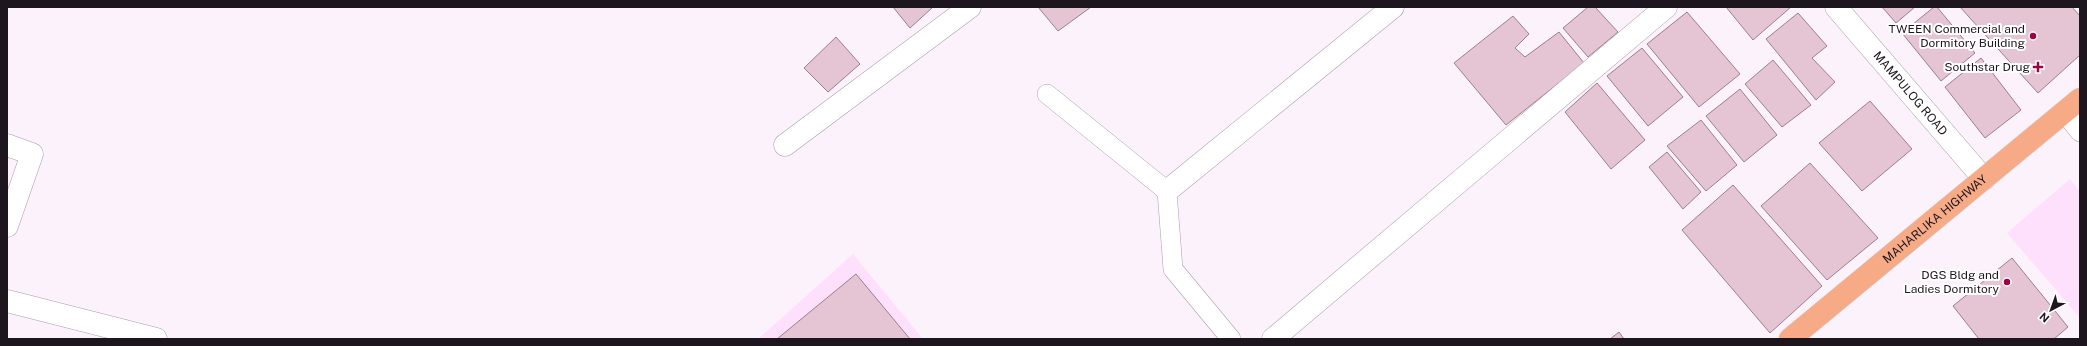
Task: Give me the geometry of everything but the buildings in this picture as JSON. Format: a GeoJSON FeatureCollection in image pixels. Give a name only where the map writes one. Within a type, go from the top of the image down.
{"type":"FeatureCollection","features":[{"type":"Feature","properties":{"kind":"highway","name":"MAHARLIKA HIGHWAY"},"geometry":{"type":"LineString","coordinates":[[1790,339],[2080,98]]}},
{"type":"Feature","properties":{"kind":"street"},"geometry":{"type":"LineString","coordinates":[[785,145],[970,7]]}},
{"type":"Feature","properties":{"kind":"street"},"geometry":{"type":"LineString","coordinates":[[1167,191],[1393,7]]}},
{"type":"Feature","properties":{"kind":"street"},"geometry":{"type":"LineString","coordinates":[[1273,339],[1666,7]]}},
{"type":"Feature","properties":{"kind":"street","name":"MAMPULOG ROAD"},"geometry":{"type":"LineString","coordinates":[[1836,7],[1984,179]]}},
{"type":"Feature","properties":{"kind":"street"},"geometry":{"type":"LineString","coordinates":[[7,145],[32,154],[7,226]]}},
{"type":"Feature","properties":{"kind":"street"},"geometry":{"type":"LineString","coordinates":[[7,301],[156,339]]}},
{"type":"Feature","properties":{"kind":"lane"},"geometry":{"type":"LineString","coordinates":[[1047,94],[1167,191],[1173,269],[1231,339]]}},
{"type":"Feature","properties":{"kind":"lane"},"geometry":{"type":"LineString","coordinates":[[2064,112],[2080,132]]}},
{"type":"Feature","properties":{"kind":"shaded area"},"geometry":{"type":"Polygon","coordinates":[[[2070,179],[2080,192],[2080,318],[2007,233],[2070,179]]]}},
{"type":"Feature","properties":{"kind":"shaded area"},"geometry":{"type":"Polygon","coordinates":[[[853,254],[923,339],[758,339],[853,254]]]}},
{"type":"Feature","properties":{"kind":"place","name":"TWEEN Commercial and Dormitory Building"},"geometry":{"type":"Point","coordinates":[2033,36]}},
{"type":"Feature","properties":{"kind":"place","name":"Southstar Drug"},"geometry":{"type":"Point","coordinates":[2038,67]}},
{"type":"Feature","properties":{"kind":"place","name":"DGS Bldg and Ladies Dormitory"},"geometry":{"type":"Point","coordinates":[2007,282]}}]}
